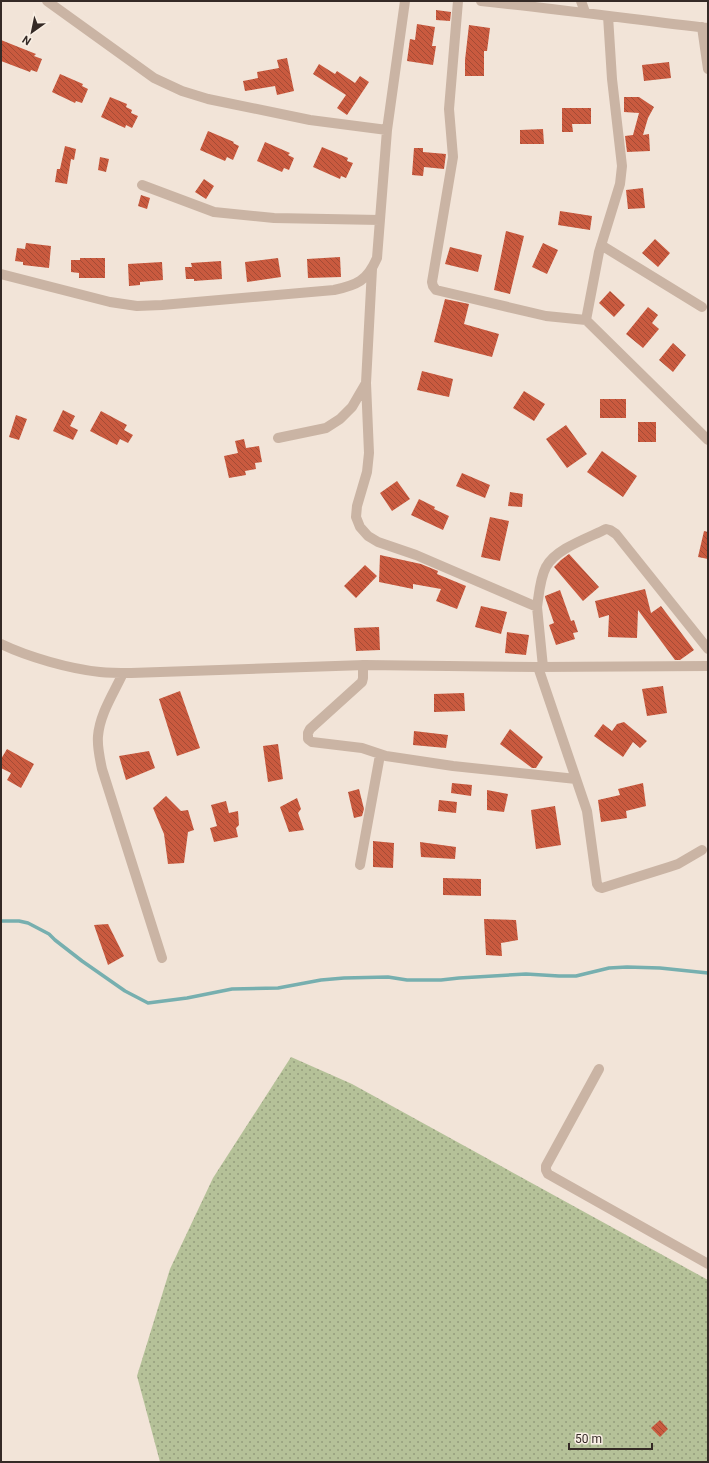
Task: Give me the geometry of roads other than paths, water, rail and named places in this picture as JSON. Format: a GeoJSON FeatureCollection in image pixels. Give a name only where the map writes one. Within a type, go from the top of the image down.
{"type":"FeatureCollection","features":[{"type":"Feature","properties":{"kind":"street"},"geometry":{"type":"LineString","coordinates":[[47,1],[154,78],[182,91],[208,99],[310,120],[387,130]]}},
{"type":"Feature","properties":{"kind":"street"},"geometry":{"type":"LineString","coordinates":[[405,1],[387,130],[377,258],[372,270],[366,383],[369,453],[367,472],[356,506],[356,517],[360,527],[368,536],[378,542],[416,555],[537,606]]}},
{"type":"Feature","properties":{"kind":"street"},"geometry":{"type":"LineString","coordinates":[[458,1],[450,109],[453,157],[432,282],[433,286],[436,290],[546,316],[586,320],[708,440]]}},
{"type":"Feature","properties":{"kind":"street"},"geometry":{"type":"LineString","coordinates":[[481,1],[585,12],[705,28],[708,70]]}},
{"type":"Feature","properties":{"kind":"street"},"geometry":{"type":"LineString","coordinates":[[581,1],[585,12]]}},
{"type":"Feature","properties":{"kind":"street"},"geometry":{"type":"LineString","coordinates":[[586,320],[601,245],[620,184],[622,166],[612,79],[608,16]]}},
{"type":"Feature","properties":{"kind":"street"},"geometry":{"type":"LineString","coordinates":[[142,185],[214,212],[312,220],[380,220]]}},
{"type":"Feature","properties":{"kind":"street"},"geometry":{"type":"LineString","coordinates":[[601,245],[702,307]]}},
{"type":"Feature","properties":{"kind":"street"},"geometry":{"type":"LineString","coordinates":[[1,274],[110,302],[137,306],[334,290],[350,286],[363,279],[372,270]]}},
{"type":"Feature","properties":{"kind":"street"},"geometry":{"type":"LineString","coordinates":[[278,438],[326,428],[340,420],[352,406],[366,383]]}},
{"type":"Feature","properties":{"kind":"street"},"geometry":{"type":"LineString","coordinates":[[702,850],[678,864],[669,867],[602,888],[597,884],[587,811],[541,667],[537,606],[545,569],[549,561],[558,552],[606,530],[610,530],[616,534],[708,649]]}},
{"type":"Feature","properties":{"kind":"street"},"geometry":{"type":"LineString","coordinates":[[1,644],[13,650],[41,659],[99,672],[123,673],[363,665],[541,667],[708,666]]}},
{"type":"Feature","properties":{"kind":"street"},"geometry":{"type":"LineString","coordinates":[[363,665],[364,678],[362,682],[310,729],[308,739],[312,742],[318,744],[362,748],[380,755],[453,766],[576,780]]}},
{"type":"Feature","properties":{"kind":"street"},"geometry":{"type":"LineString","coordinates":[[123,673],[101,721],[98,736],[99,753],[102,769],[162,958]]}},
{"type":"Feature","properties":{"kind":"street"},"geometry":{"type":"LineString","coordinates":[[360,865],[380,755]]}},
{"type":"Feature","properties":{"kind":"street"},"geometry":{"type":"LineString","coordinates":[[598,1069],[546,1166],[548,1174],[708,1264]]}},
{"type":"Feature","properties":{"kind":"waterway"},"geometry":{"type":"LineString","coordinates":[[1,921],[19,921],[28,923],[49,934],[82,961],[125,991],[148,1003],[187,998],[232,989],[278,988],[321,980],[344,978],[388,977],[407,980],[441,980],[526,974],[576,976],[609,968],[627,967],[660,968],[708,973]]}}]}
